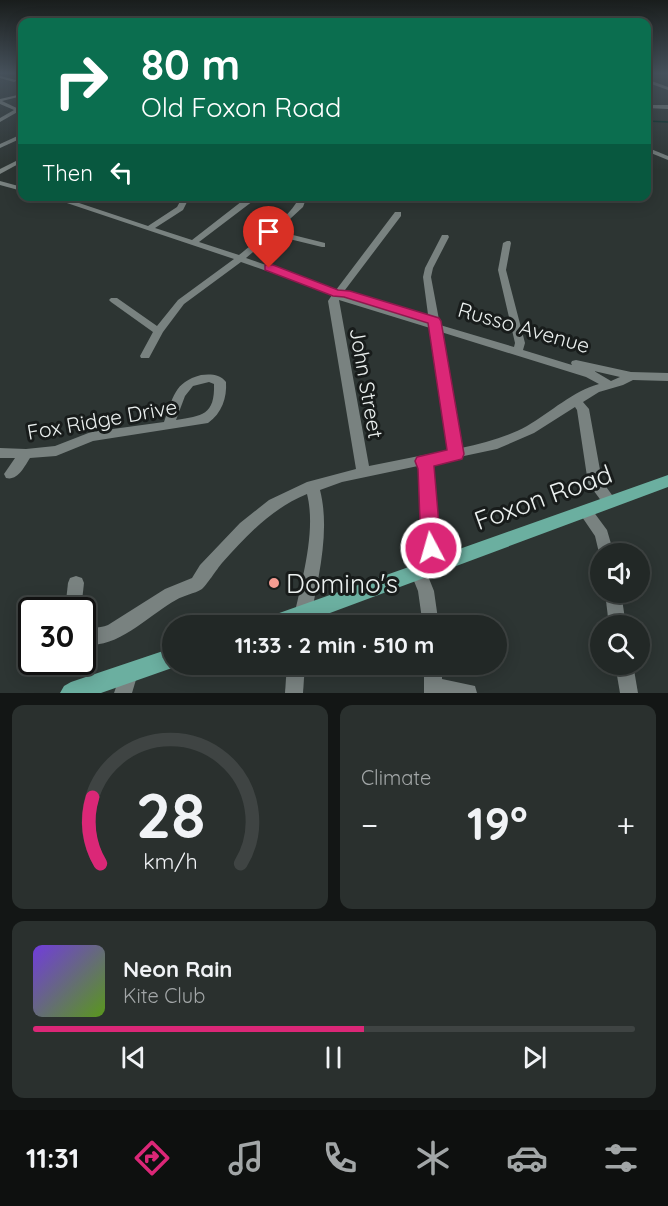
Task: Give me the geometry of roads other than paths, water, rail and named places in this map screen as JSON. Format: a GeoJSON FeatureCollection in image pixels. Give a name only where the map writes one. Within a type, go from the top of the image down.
{"type":"FeatureCollection","features":[{"type":"Feature","properties":{"kind":"main road","name":"Foxon Road"},"geometry":{"type":"LineString","coordinates":[[311,615],[418,571],[668,481]]}},
{"type":"Feature","properties":{"kind":"main road"},"geometry":{"type":"LineString","coordinates":[[71,693],[126,683],[162,663]]}},
{"type":"Feature","properties":{"kind":"street"},"geometry":{"type":"LineString","coordinates":[[651,106],[668,107]]}},
{"type":"Feature","properties":{"kind":"street"},"geometry":{"type":"LineString","coordinates":[[0,120],[18,110]]}},
{"type":"Feature","properties":{"kind":"street"},"geometry":{"type":"LineString","coordinates":[[0,138],[13,140]]}},
{"type":"Feature","properties":{"kind":"street"},"geometry":{"type":"LineString","coordinates":[[0,146],[18,138]]}},
{"type":"Feature","properties":{"kind":"street"},"geometry":{"type":"LineString","coordinates":[[651,151],[668,158]]}},
{"type":"Feature","properties":{"kind":"street"},"geometry":{"type":"LineString","coordinates":[[0,172],[18,163]]}},
{"type":"Feature","properties":{"kind":"street"},"geometry":{"type":"LineString","coordinates":[[0,183],[18,188]]}},
{"type":"Feature","properties":{"kind":"street","name":"Russo Avenue"},"geometry":{"type":"LineString","coordinates":[[64,201],[241,258],[337,294],[342,298],[435,324],[590,374],[610,385]]}},
{"type":"Feature","properties":{"kind":"street"},"geometry":{"type":"LineString","coordinates":[[70,203],[74,201]]}},
{"type":"Feature","properties":{"kind":"street"},"geometry":{"type":"LineString","coordinates":[[149,230],[180,208],[184,201]]}},
{"type":"Feature","properties":{"kind":"street"},"geometry":{"type":"LineString","coordinates":[[193,243],[247,201]]}},
{"type":"Feature","properties":{"kind":"street"},"geometry":{"type":"LineString","coordinates":[[145,356],[158,331],[181,302],[241,258],[302,201]]}},
{"type":"Feature","properties":{"kind":"street"},"geometry":{"type":"LineString","coordinates":[[337,294],[398,214]]}},
{"type":"Feature","properties":{"kind":"street"},"geometry":{"type":"LineString","coordinates":[[271,232],[322,245]]}},
{"type":"Feature","properties":{"kind":"street"},"geometry":{"type":"LineString","coordinates":[[445,237],[429,268],[427,278],[456,454]]}},
{"type":"Feature","properties":{"kind":"street"},"geometry":{"type":"LineString","coordinates":[[507,243],[502,270],[518,350]]}},
{"type":"Feature","properties":{"kind":"street","name":"John Street"},"geometry":{"type":"LineString","coordinates":[[337,294],[333,305],[363,472]]}},
{"type":"Feature","properties":{"kind":"street"},"geometry":{"type":"LineString","coordinates":[[114,300],[158,331]]}},
{"type":"Feature","properties":{"kind":"street","name":"Russo Avenue"},"geometry":{"type":"LineString","coordinates":[[518,350],[614,370],[631,376]]}},
{"type":"Feature","properties":{"kind":"street"},"geometry":{"type":"LineString","coordinates":[[96,636],[101,636],[127,624],[171,594],[198,583],[206,570],[261,513],[274,504],[312,486],[363,472],[456,454],[507,441],[530,430],[589,392],[631,376],[668,377]]}},
{"type":"Feature","properties":{"kind":"street","name":"Fox Ridge Drive"},"geometry":{"type":"LineString","coordinates":[[0,453],[27,454],[56,451],[91,437],[190,423],[211,417],[221,390],[220,382],[216,379],[198,379],[189,382],[184,388],[168,426]]}},
{"type":"Feature","properties":{"kind":"street"},"geometry":{"type":"LineString","coordinates":[[576,400],[583,409],[595,483],[610,502]]}},
{"type":"Feature","properties":{"kind":"street"},"geometry":{"type":"LineString","coordinates":[[11,474],[27,454]]}},
{"type":"Feature","properties":{"kind":"street"},"geometry":{"type":"LineString","coordinates":[[423,461],[427,480],[429,543],[439,564]]}},
{"type":"Feature","properties":{"kind":"street"},"geometry":{"type":"LineString","coordinates":[[302,615],[317,524],[317,502],[312,486]]}},
{"type":"Feature","properties":{"kind":"street"},"geometry":{"type":"LineString","coordinates":[[585,511],[602,534],[604,543]]}},
{"type":"Feature","properties":{"kind":"street"},"geometry":{"type":"LineString","coordinates":[[418,571],[426,591],[429,615]]}},
{"type":"Feature","properties":{"kind":"street"},"geometry":{"type":"LineString","coordinates":[[74,597],[76,583]]}},
{"type":"Feature","properties":{"kind":"street"},"geometry":{"type":"LineString","coordinates":[[294,693],[295,675]]}},
{"type":"Feature","properties":{"kind":"street"},"geometry":{"type":"LineString","coordinates":[[626,675],[629,693]]}},
{"type":"Feature","properties":{"kind":"street"},"geometry":{"type":"LineString","coordinates":[[433,690],[468,693]]}},
{"type":"Feature","properties":{"kind":"waterway"},"geometry":{"type":"LineString","coordinates":[[651,121],[668,122]]}},
{"type":"Feature","properties":{"kind":"place","name":"Domino's"},"geometry":{"type":"Point","coordinates":[274,583]}}]}
